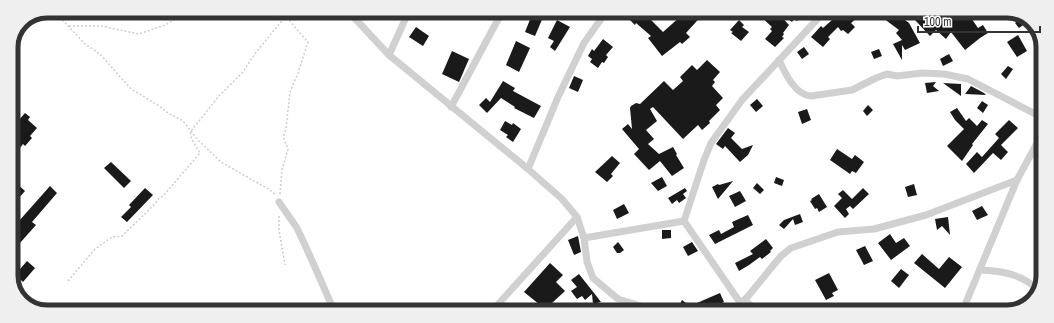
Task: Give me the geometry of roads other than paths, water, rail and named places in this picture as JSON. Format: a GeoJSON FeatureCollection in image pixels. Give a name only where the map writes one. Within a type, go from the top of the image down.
{"type":"FeatureCollection","features":[{"type":"Feature","properties":{"kind":"street"},"geometry":{"type":"LineString","coordinates":[[355,18],[389,55],[528,169],[562,199],[577,217],[584,238],[587,262],[593,278],[618,299],[638,305]]}},
{"type":"Feature","properties":{"kind":"street"},"geometry":{"type":"LineString","coordinates":[[389,55],[406,18]]}},
{"type":"Feature","properties":{"kind":"street"},"geometry":{"type":"LineString","coordinates":[[452,107],[499,18]]}},
{"type":"Feature","properties":{"kind":"street"},"geometry":{"type":"LineString","coordinates":[[528,169],[558,97],[584,44],[602,18]]}},
{"type":"Feature","properties":{"kind":"street"},"geometry":{"type":"LineString","coordinates":[[684,221],[711,143],[742,100],[818,18]]}},
{"type":"Feature","properties":{"kind":"street"},"geometry":{"type":"LineString","coordinates":[[779,60],[791,82],[805,96],[852,90],[887,74],[897,76],[922,73],[944,74],[968,79],[1036,115]]}},
{"type":"Feature","properties":{"kind":"street"},"geometry":{"type":"LineString","coordinates":[[965,305],[1017,180],[1036,145]]}},
{"type":"Feature","properties":{"kind":"street"},"geometry":{"type":"LineString","coordinates":[[741,305],[782,256],[791,248],[838,232],[874,229],[926,215],[1017,180]]}},
{"type":"Feature","properties":{"kind":"street"},"geometry":{"type":"LineString","coordinates":[[279,202],[297,228],[332,305]]}},
{"type":"Feature","properties":{"kind":"street"},"geometry":{"type":"LineString","coordinates":[[497,305],[577,217]]}},
{"type":"Feature","properties":{"kind":"street"},"geometry":{"type":"LineString","coordinates":[[584,238],[684,221]]}},
{"type":"Feature","properties":{"kind":"street"},"geometry":{"type":"LineString","coordinates":[[684,221],[743,302],[748,305]]}},
{"type":"Feature","properties":{"kind":"street"},"geometry":{"type":"LineString","coordinates":[[980,270],[1001,271],[1015,275],[1034,287]]}}]}
